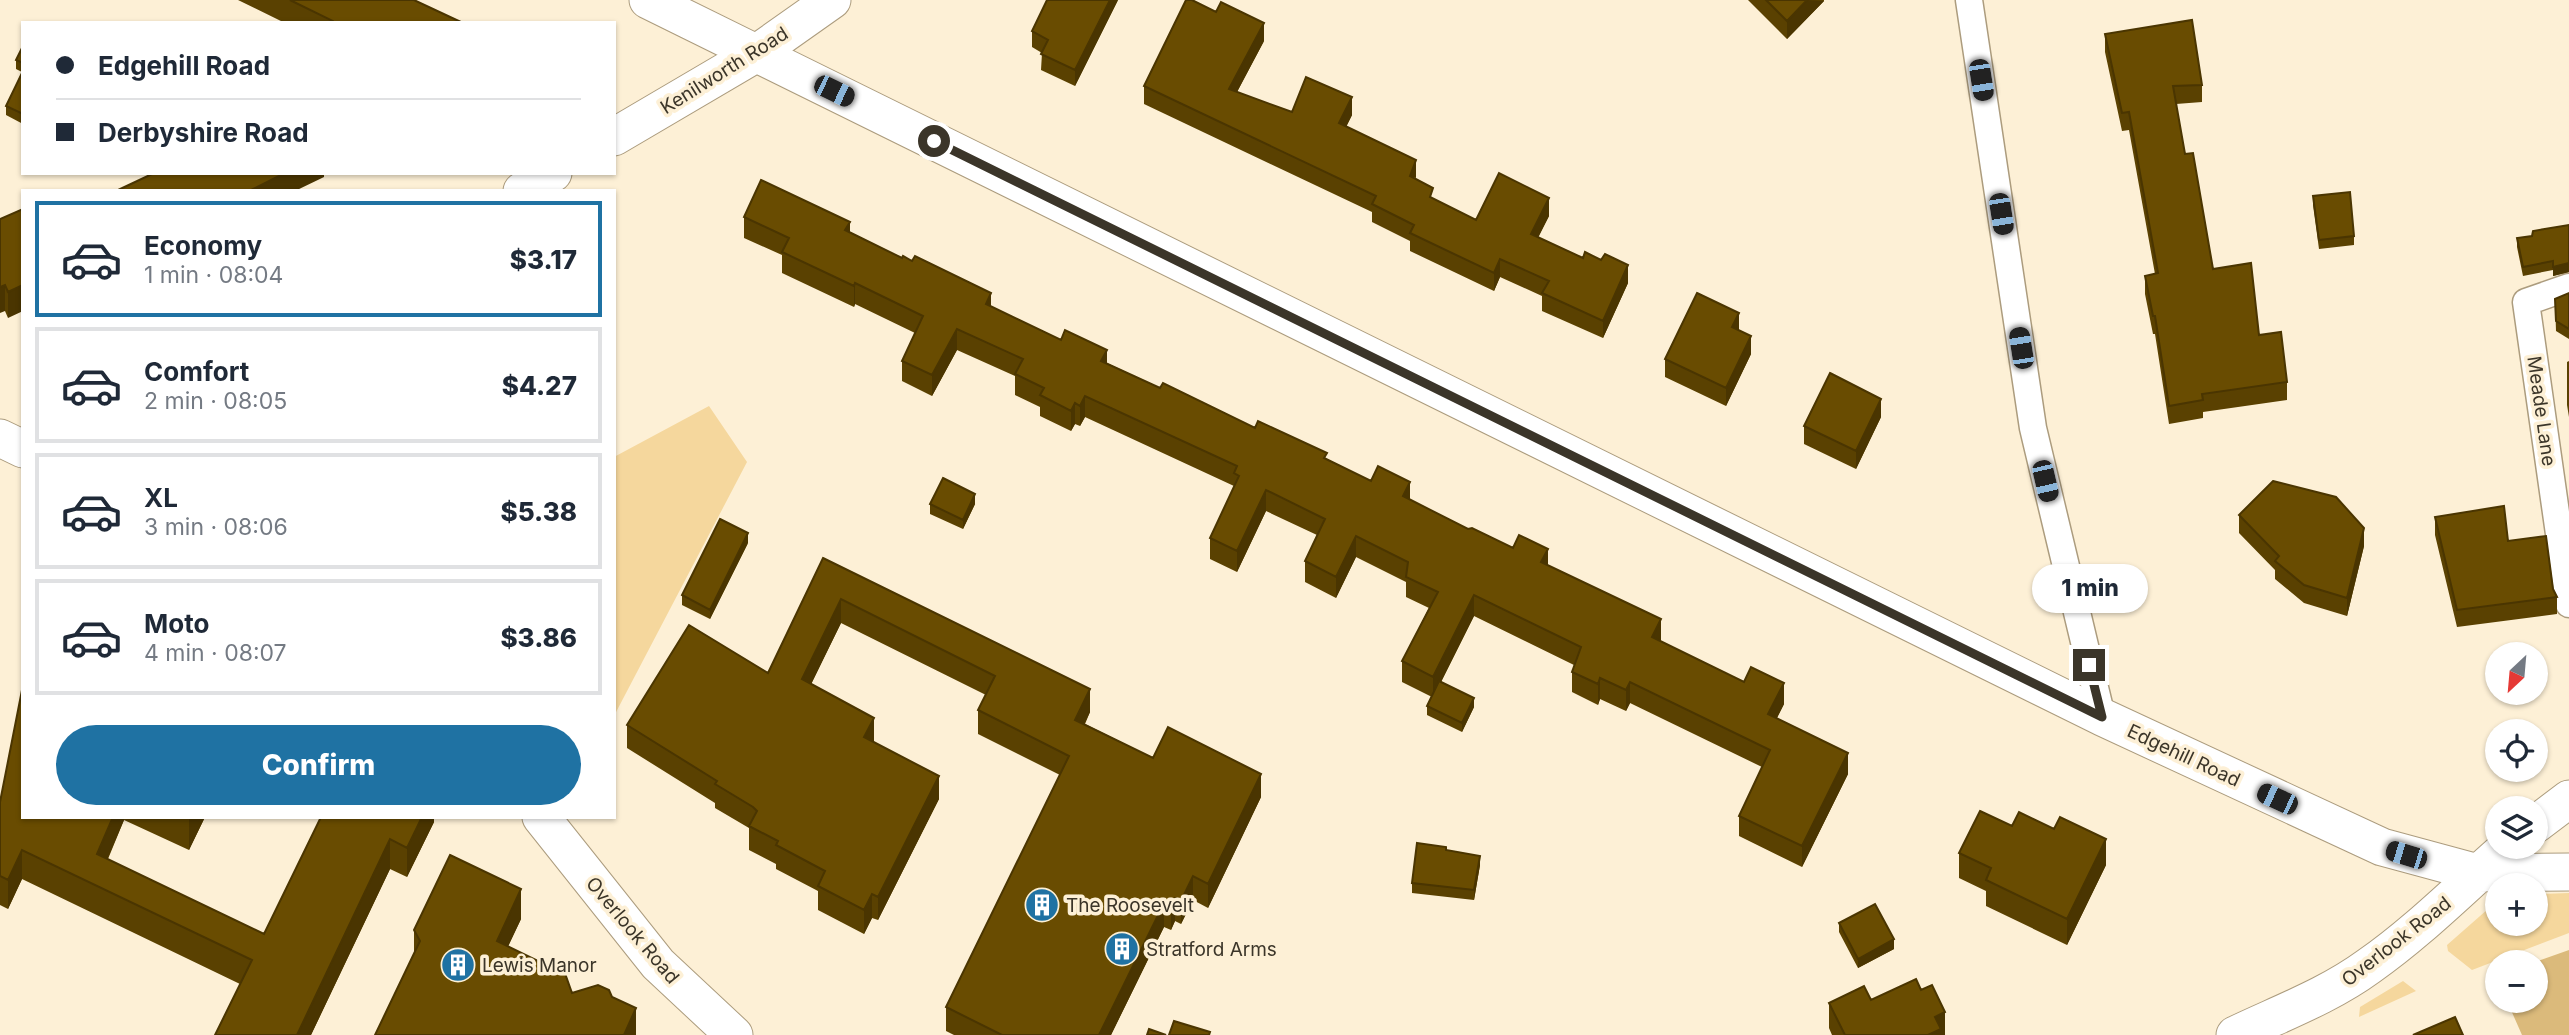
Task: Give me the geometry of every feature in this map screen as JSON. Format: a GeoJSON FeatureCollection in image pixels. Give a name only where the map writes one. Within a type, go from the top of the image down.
{"type":"FeatureCollection","features":[{"type":"Feature","properties":{"kind":"street","name":"Edgehill Road"},"geometry":{"type":"LineString","coordinates":[[648,0],[2102,717],[2382,847],[2478,873],[2569,872]]}},
{"type":"Feature","properties":{"kind":"street","name":"Kenilworth Road"},"geometry":{"type":"LineString","coordinates":[[616,136],[757,53],[832,0]]}},
{"type":"Feature","properties":{"kind":"street"},"geometry":{"type":"LineString","coordinates":[[1969,0],[2033,428],[2102,717]]}},
{"type":"Feature","properties":{"kind":"street"},"geometry":{"type":"LineString","coordinates":[[525,189],[550,175]]}},
{"type":"Feature","properties":{"kind":"street","name":"Meade Lane"},"geometry":{"type":"LineString","coordinates":[[2569,287],[2526,302],[2564,531],[2569,604]]}},
{"type":"Feature","properties":{"kind":"street"},"geometry":{"type":"LineString","coordinates":[[0,431],[21,423]]}},
{"type":"Feature","properties":{"kind":"street"},"geometry":{"type":"LineString","coordinates":[[0,438],[21,448]]}},
{"type":"Feature","properties":{"kind":"street"},"geometry":{"type":"LineString","coordinates":[[2548,815],[2569,799]]}},
{"type":"Feature","properties":{"kind":"street","name":"Overlook Road"},"geometry":{"type":"LineString","coordinates":[[543,819],[658,964],[734,1035]]}},
{"type":"Feature","properties":{"kind":"street","name":"Overlook Road"},"geometry":{"type":"LineString","coordinates":[[2235,1035],[2332,990],[2371,966],[2494,859]]}},
{"type":"Feature","properties":{"kind":"shaded area"},"geometry":{"type":"Polygon","coordinates":[[[709,406],[747,462],[616,712],[616,456],[709,406]]]}},
{"type":"Feature","properties":{"kind":"shaded area"},"geometry":{"type":"Polygon","coordinates":[[[2569,893],[2569,933],[2524,950],[2485,950],[2485,965],[2472,970],[2448,951],[2447,945],[2485,912],[2485,936],[2548,936],[2548,894],[2569,893]]]}},
{"type":"Feature","properties":{"kind":"shaded area"},"geometry":{"type":"Polygon","coordinates":[[[2569,950],[2569,1035],[2522,1035],[2512,1013],[2548,1013],[2548,957],[2569,950]]]}},
{"type":"Feature","properties":{"kind":"shaded area"},"geometry":{"type":"Polygon","coordinates":[[[2403,981],[2416,991],[2359,1017],[2360,1007],[2403,981]]]}},
{"type":"Feature","properties":{"kind":"building"},"geometry":{"type":"Polygon","coordinates":[[[290,0],[414,0],[459,21],[333,21],[290,0]]]}},
{"type":"Feature","properties":{"kind":"building"},"geometry":{"type":"Polygon","coordinates":[[[1047,0],[1110,0],[1075,70],[1041,54],[1048,40],[1032,31],[1047,0]]]}},
{"type":"Feature","properties":{"kind":"building"},"geometry":{"type":"Polygon","coordinates":[[[1186,0],[1192,0],[1216,12],[1221,2],[1264,23],[1229,89],[1292,112],[1306,77],[1352,97],[1339,123],[1416,160],[1410,176],[1433,188],[1430,197],[1476,220],[1499,173],[1549,198],[1531,234],[1583,258],[1585,252],[1601,260],[1605,254],[1628,265],[1603,321],[1542,293],[1549,281],[1500,259],[1494,273],[1410,233],[1414,225],[1372,204],[1376,196],[1144,86],[1186,0]]]}},
{"type":"Feature","properties":{"kind":"building"},"geometry":{"type":"Polygon","coordinates":[[[1766,0],[1807,0],[1787,21],[1766,0]]]}},
{"type":"Feature","properties":{"kind":"building"},"geometry":{"type":"Polygon","coordinates":[[[2192,20],[2202,85],[2173,86],[2185,154],[2193,153],[2213,269],[2251,263],[2259,335],[2281,332],[2287,382],[2202,394],[2203,400],[2169,406],[2155,316],[2145,276],[2158,273],[2129,112],[2122,113],[2105,34],[2192,20]]]}},
{"type":"Feature","properties":{"kind":"building"},"geometry":{"type":"Polygon","coordinates":[[[21,75],[21,113],[6,106],[21,75]]]}},
{"type":"Feature","properties":{"kind":"building"},"geometry":{"type":"Polygon","coordinates":[[[150,175],[281,175],[253,189],[120,189],[150,175]]]}},
{"type":"Feature","properties":{"kind":"building"},"geometry":{"type":"Polygon","coordinates":[[[761,180],[850,222],[845,230],[902,258],[903,256],[912,261],[915,256],[991,293],[986,304],[1061,340],[1065,330],[1107,350],[1101,361],[1160,388],[1163,383],[1255,428],[1258,421],[1327,453],[1324,458],[1371,481],[1378,466],[1410,482],[1403,496],[1513,548],[1519,535],[1548,549],[1541,562],[1661,619],[1652,637],[1744,682],[1751,667],[1784,683],[1768,714],[1848,753],[1802,846],[1739,816],[1770,750],[1630,682],[1626,690],[1600,678],[1598,684],[1572,672],[1581,647],[1474,595],[1433,677],[1402,661],[1438,592],[1406,577],[1408,562],[1356,536],[1336,577],[1305,561],[1325,519],[1266,490],[1237,551],[1210,538],[1239,476],[1234,473],[1237,466],[1085,396],[1080,406],[1075,403],[1071,411],[1040,395],[1044,388],[1015,374],[1023,359],[957,329],[932,375],[902,361],[923,316],[782,252],[789,238],[744,217],[761,180]]]}},
{"type":"Feature","properties":{"kind":"building"},"geometry":{"type":"Polygon","coordinates":[[[2350,192],[2354,236],[2319,240],[2313,196],[2350,192]]]}},
{"type":"Feature","properties":{"kind":"building"},"geometry":{"type":"Polygon","coordinates":[[[21,210],[21,286],[8,292],[5,285],[0,287],[0,219],[21,210]]]}},
{"type":"Feature","properties":{"kind":"building"},"geometry":{"type":"Polygon","coordinates":[[[2569,225],[2569,263],[2553,267],[2553,261],[2523,267],[2517,238],[2532,236],[2533,231],[2569,225]]]}},
{"type":"Feature","properties":{"kind":"building"},"geometry":{"type":"Polygon","coordinates":[[[1697,293],[1739,313],[1732,327],[1751,336],[1726,388],[1665,359],[1697,293]]]}},
{"type":"Feature","properties":{"kind":"building"},"geometry":{"type":"Polygon","coordinates":[[[2569,293],[2569,329],[2556,321],[2555,299],[2569,293]]]}},
{"type":"Feature","properties":{"kind":"building"},"geometry":{"type":"Polygon","coordinates":[[[1830,373],[1881,399],[1856,451],[1804,426],[1830,373]]]}},
{"type":"Feature","properties":{"kind":"building"},"geometry":{"type":"Polygon","coordinates":[[[943,478],[975,494],[963,520],[930,504],[943,478]]]}},
{"type":"Feature","properties":{"kind":"building"},"geometry":{"type":"Polygon","coordinates":[[[2273,481],[2336,497],[2364,528],[2347,598],[2304,585],[2275,561],[2279,556],[2239,515],[2273,481]]]}},
{"type":"Feature","properties":{"kind":"building"},"geometry":{"type":"Polygon","coordinates":[[[2504,506],[2508,541],[2546,536],[2553,589],[2557,597],[2457,610],[2435,517],[2504,506]]]}},
{"type":"Feature","properties":{"kind":"building"},"geometry":{"type":"Polygon","coordinates":[[[720,519],[748,533],[710,610],[682,595],[720,519]]]}},
{"type":"Feature","properties":{"kind":"building"},"geometry":{"type":"Polygon","coordinates":[[[823,558],[1090,689],[1075,720],[1153,758],[1168,727],[1261,774],[1208,884],[1193,876],[1181,901],[1175,898],[1171,906],[1164,903],[1099,1035],[1002,1035],[946,1007],[1069,756],[978,710],[995,676],[841,599],[802,679],[874,718],[864,737],[939,776],[878,897],[872,894],[864,910],[818,886],[825,871],[776,845],[778,841],[749,826],[757,811],[753,807],[715,784],[717,781],[627,725],[689,625],[768,673],[823,558]]]}},
{"type":"Feature","properties":{"kind":"building"},"geometry":{"type":"Polygon","coordinates":[[[1439,681],[1474,698],[1462,723],[1427,706],[1439,681]]]}},
{"type":"Feature","properties":{"kind":"building"},"geometry":{"type":"Polygon","coordinates":[[[21,695],[21,819],[112,819],[97,854],[264,934],[320,819],[421,819],[407,848],[390,839],[297,1035],[215,1035],[252,960],[22,850],[8,880],[0,876],[0,802],[21,695]]]}},
{"type":"Feature","properties":{"kind":"building"},"geometry":{"type":"Polygon","coordinates":[[[1980,811],[2012,826],[2019,812],[2054,829],[2060,817],[2106,839],[2067,919],[1986,880],[1991,868],[1959,853],[1980,811]]]}},
{"type":"Feature","properties":{"kind":"building"},"geometry":{"type":"Polygon","coordinates":[[[1417,843],[1480,856],[1474,890],[1412,883],[1417,843]]]}},
{"type":"Feature","properties":{"kind":"building"},"geometry":{"type":"Polygon","coordinates":[[[450,855],[521,889],[497,941],[544,964],[551,960],[562,965],[572,993],[598,985],[609,990],[612,997],[636,1008],[624,1035],[375,1035],[420,941],[414,930],[450,855]]]}},
{"type":"Feature","properties":{"kind":"building"},"geometry":{"type":"Polygon","coordinates":[[[1875,904],[1894,939],[1858,959],[1839,923],[1875,904]]]}},
{"type":"Feature","properties":{"kind":"building"},"geometry":{"type":"Polygon","coordinates":[[[1916,979],[1921,990],[1932,985],[1945,1012],[1935,1017],[1941,1029],[1928,1035],[1845,1035],[1829,1003],[1864,986],[1871,1000],[1916,979]]]}},
{"type":"Feature","properties":{"kind":"building"},"geometry":{"type":"Polygon","coordinates":[[[2455,1017],[2463,1035],[2413,1035],[2455,1017]]]}},
{"type":"Feature","properties":{"kind":"building"},"geometry":{"type":"Polygon","coordinates":[[[1174,1021],[1210,1032],[1209,1035],[1169,1035],[1174,1021]]]}},
{"type":"Feature","properties":{"kind":"building"},"geometry":{"type":"Polygon","coordinates":[[[1149,1029],[1166,1035],[1147,1035],[1149,1029]]]}},
{"type":"Feature","properties":{"kind":"place","name":"The Roosevelt"},"geometry":{"type":"Point","coordinates":[1042,905]}},
{"type":"Feature","properties":{"kind":"place","name":"Stratford Arms"},"geometry":{"type":"Point","coordinates":[1122,949]}},
{"type":"Feature","properties":{"kind":"place","name":"Lewis Manor"},"geometry":{"type":"Point","coordinates":[458,965]}},
{"type":"Feature","properties":{"kind":"route"},"geometry":{"type":"LineString","coordinates":[[934,141],[2102,717],[2089,665]]}}]}
